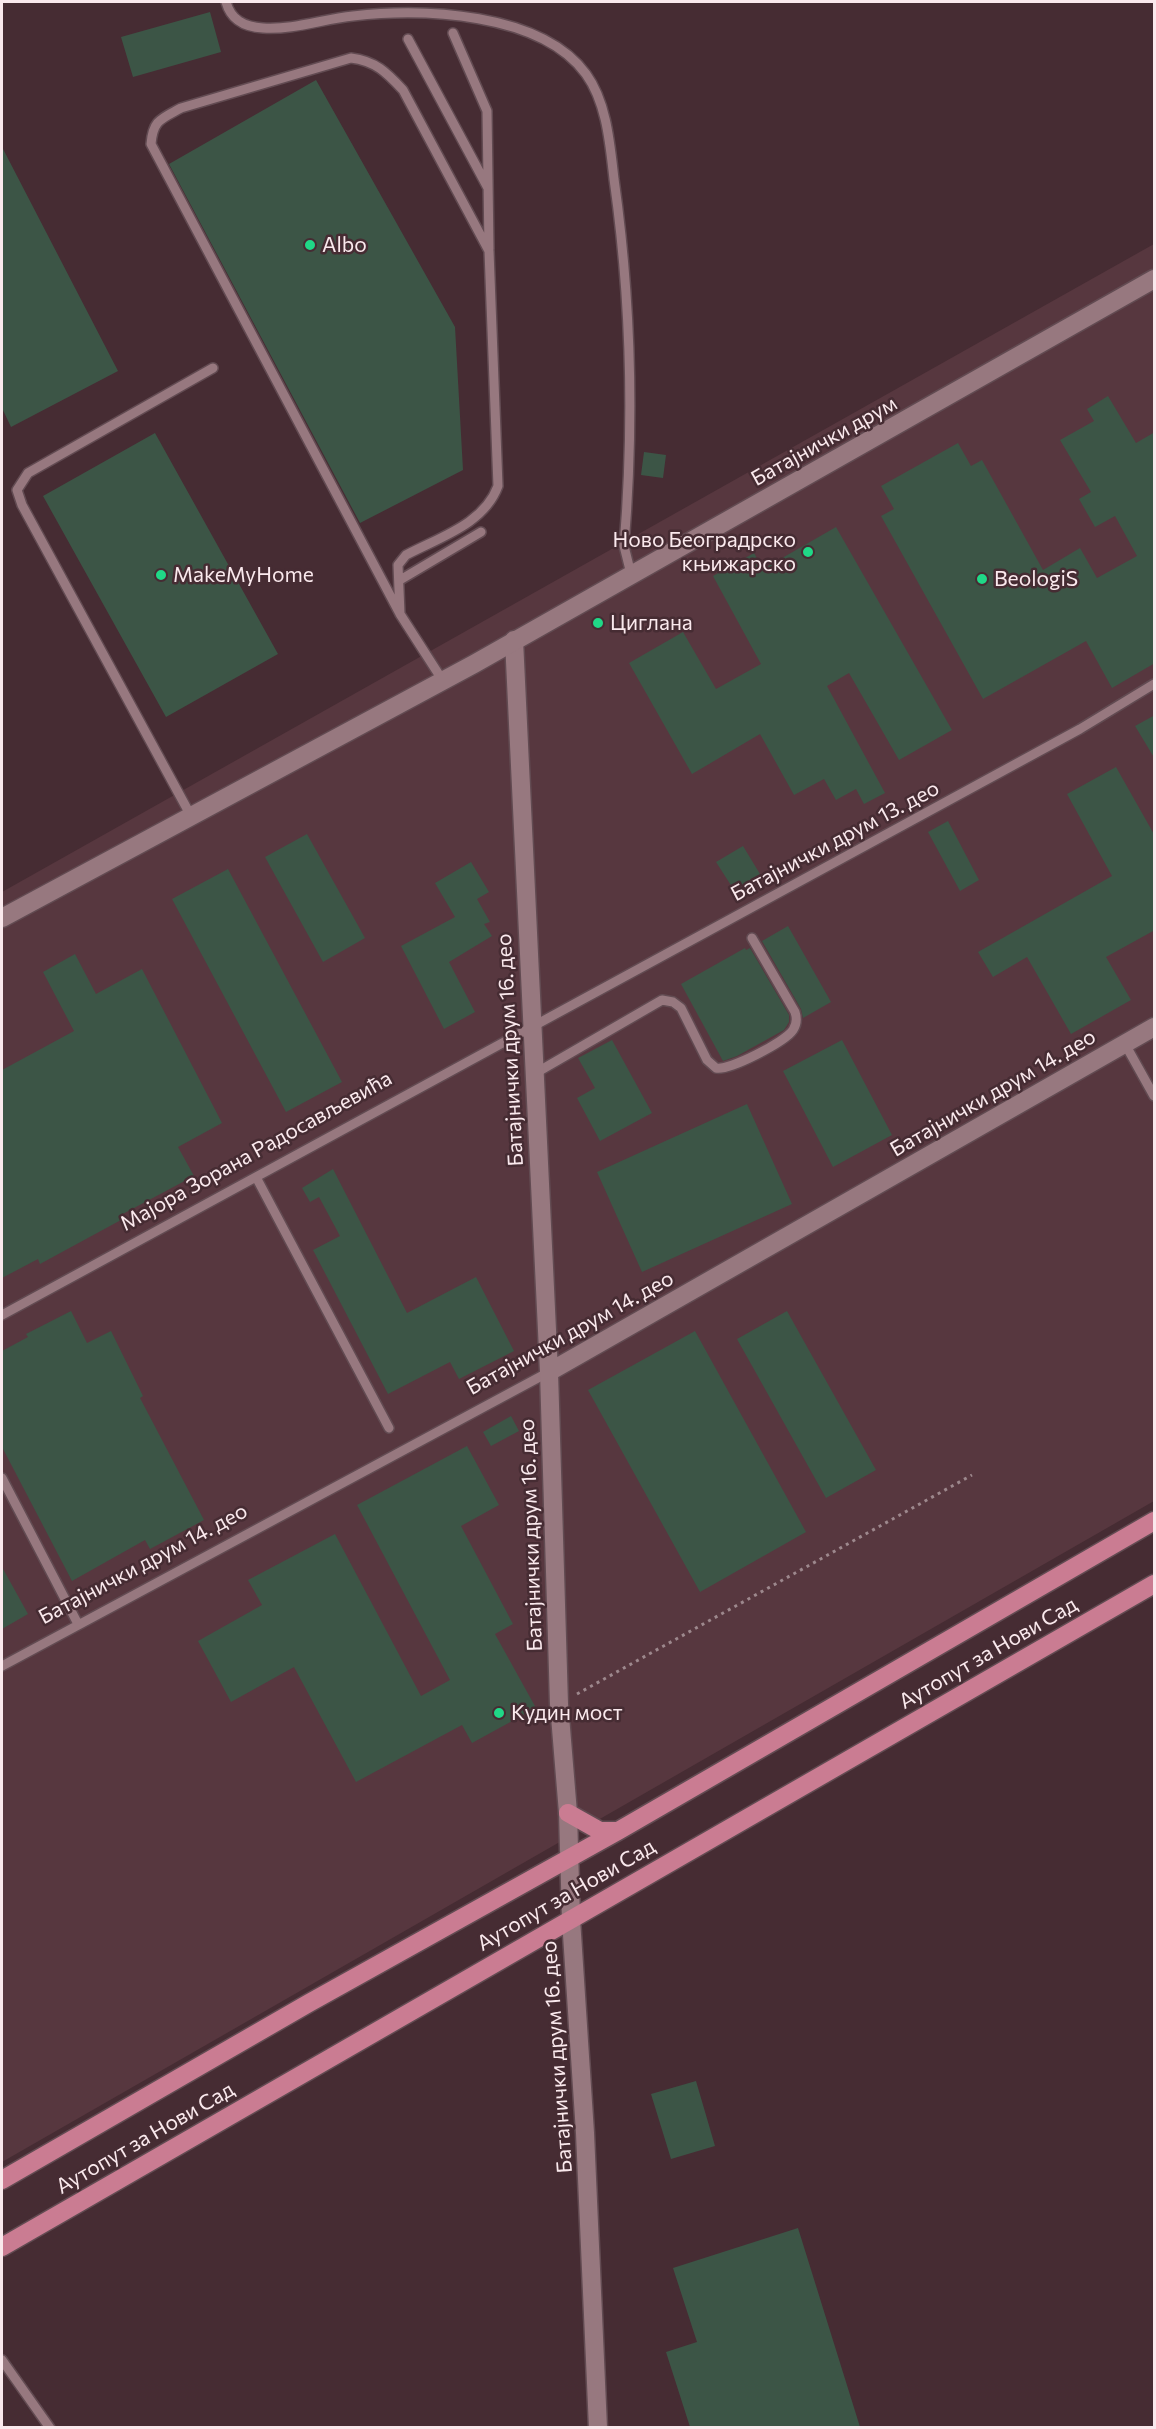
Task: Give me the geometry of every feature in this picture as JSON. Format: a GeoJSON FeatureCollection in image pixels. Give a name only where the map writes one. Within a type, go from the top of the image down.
{"type":"FeatureCollection","features":[{"type":"Feature","properties":{"kind":"main road","name":"Аутопут за Нови Сад"},"geometry":{"type":"LineString","coordinates":[[2,2180],[618,1831],[1155,1521]]}},
{"type":"Feature","properties":{"kind":"main road","name":"Аутопут за Нови Сад"},"geometry":{"type":"LineString","coordinates":[[2,2247],[1155,1584]]}},
{"type":"Feature","properties":{"kind":"main road"},"geometry":{"type":"LineString","coordinates":[[568,1814],[600,1831],[618,1831]]}},
{"type":"Feature","properties":{"kind":"street","name":"Батајнички друм"},"geometry":{"type":"LineString","coordinates":[[514,640],[1155,279]]}},
{"type":"Feature","properties":{"kind":"street"},"geometry":{"type":"LineString","coordinates":[[2,918],[443,681],[514,640]]}},
{"type":"Feature","properties":{"kind":"street","name":"Батајнички друм 16. део"},"geometry":{"type":"LineString","coordinates":[[514,640],[549,1372],[559,1704],[568,1814],[571,1919],[585,2122],[598,2427]]}},
{"type":"Feature","properties":{"kind":"street","name":"Батајнички друм 14. део"},"geometry":{"type":"LineString","coordinates":[[549,1372],[1155,1027]]}},
{"type":"Feature","properties":{"kind":"lane"},"geometry":{"type":"LineString","coordinates":[[226,2],[230,14],[236,20],[263,28],[297,26],[351,16],[396,12],[424,12],[512,27],[542,39],[568,54],[586,75],[598,96],[612,158],[627,305],[629,350],[624,546],[631,574]]}},
{"type":"Feature","properties":{"kind":"lane"},"geometry":{"type":"LineString","coordinates":[[400,614],[398,565],[406,555],[480,516],[492,502],[498,486],[489,250],[487,111],[453,33]]}},
{"type":"Feature","properties":{"kind":"lane"},"geometry":{"type":"LineString","coordinates":[[408,39],[489,190]]}},
{"type":"Feature","properties":{"kind":"lane"},"geometry":{"type":"LineString","coordinates":[[443,681],[400,614],[151,144],[152,130],[159,120],[181,108],[351,58],[367,60],[385,70],[403,90],[489,250]]}},
{"type":"Feature","properties":{"kind":"lane"},"geometry":{"type":"LineString","coordinates":[[191,816],[22,505],[17,490],[28,473],[213,368]]}},
{"type":"Feature","properties":{"kind":"lane"},"geometry":{"type":"LineString","coordinates":[[400,580],[481,532]]}},
{"type":"Feature","properties":{"kind":"lane","name":"Батајнички друм 13. део"},"geometry":{"type":"LineString","coordinates":[[531,1026],[1043,749],[1155,684]]}},
{"type":"Feature","properties":{"kind":"lane"},"geometry":{"type":"LineString","coordinates":[[534,1074],[662,1000],[673,1002],[681,1008],[707,1059],[716,1068],[735,1065],[789,1034],[796,1024],[795,1012],[752,938]]}},
{"type":"Feature","properties":{"kind":"lane","name":"Мајора Зорана Радосављевића"},"geometry":{"type":"LineString","coordinates":[[2,1315],[531,1026]]}},
{"type":"Feature","properties":{"kind":"lane"},"geometry":{"type":"LineString","coordinates":[[1125,1044],[1155,1096]]}},
{"type":"Feature","properties":{"kind":"lane"},"geometry":{"type":"LineString","coordinates":[[256,1177],[389,1428]]}},
{"type":"Feature","properties":{"kind":"lane","name":"Батајнички друм 14. део"},"geometry":{"type":"LineString","coordinates":[[2,1666],[549,1372]]}},
{"type":"Feature","properties":{"kind":"lane"},"geometry":{"type":"LineString","coordinates":[[2,1478],[78,1624]]}},
{"type":"Feature","properties":{"kind":"lane"},"geometry":{"type":"LineString","coordinates":[[2,2360],[50,2427]]}},
{"type":"Feature","properties":{"kind":"path"},"geometry":{"type":"LineString","coordinates":[[559,1704],[972,1475]]}},
{"type":"Feature","properties":{"kind":"shaded area"},"geometry":{"type":"Polygon","coordinates":[[[1154,244],[1154,1501],[2,2162],[2,892],[1154,244]]]}},
{"type":"Feature","properties":{"kind":"building"},"geometry":{"type":"Polygon","coordinates":[[[210,12],[221,52],[133,77],[121,37],[210,12]]]}},
{"type":"Feature","properties":{"kind":"building","name":"Albo"},"geometry":{"type":"Polygon","coordinates":[[[316,80],[455,327],[463,470],[360,523],[169,164],[316,80]]]}},
{"type":"Feature","properties":{"kind":"building"},"geometry":{"type":"Polygon","coordinates":[[[2,147],[118,371],[11,427],[2,408],[2,147]]]}},
{"type":"Feature","properties":{"kind":"building"},"geometry":{"type":"Polygon","coordinates":[[[1108,396],[1136,443],[1155,432],[1155,663],[1112,688],[1086,641],[983,699],[881,516],[894,509],[881,486],[958,443],[971,466],[982,460],[1043,570],[1080,548],[1097,578],[1137,556],[1115,516],[1095,527],[1079,499],[1091,492],[1060,440],[1094,421],[1087,409],[1108,396]]]}},
{"type":"Feature","properties":{"kind":"building","name":"MakeMyHome"},"geometry":{"type":"Polygon","coordinates":[[[155,433],[278,654],[166,717],[43,496],[155,433]]]}},
{"type":"Feature","properties":{"kind":"building"},"geometry":{"type":"Polygon","coordinates":[[[644,452],[666,455],[663,478],[641,475],[644,452]]]}},
{"type":"Feature","properties":{"kind":"building"},"geometry":{"type":"Polygon","coordinates":[[[836,527],[952,730],[899,760],[849,673],[827,686],[885,793],[864,804],[856,789],[836,800],[824,779],[794,795],[760,734],[692,774],[629,663],[683,632],[716,689],[761,664],[713,576],[754,553],[763,569],[836,527]]]}},
{"type":"Feature","properties":{"kind":"building"},"geometry":{"type":"Polygon","coordinates":[[[1155,715],[1155,759],[1135,726],[1155,715]]]}},
{"type":"Feature","properties":{"kind":"building"},"geometry":{"type":"Polygon","coordinates":[[[1116,767],[1155,836],[1155,930],[1106,957],[1131,1000],[1071,1034],[1027,957],[993,977],[978,952],[1112,876],[1067,794],[1116,767]]]}},
{"type":"Feature","properties":{"kind":"building"},"geometry":{"type":"Polygon","coordinates":[[[948,821],[979,880],[960,891],[928,832],[948,821]]]}},
{"type":"Feature","properties":{"kind":"building"},"geometry":{"type":"Polygon","coordinates":[[[307,834],[365,938],[323,962],[265,857],[307,834]]]}},
{"type":"Feature","properties":{"kind":"building"},"geometry":{"type":"Polygon","coordinates":[[[743,846],[760,874],[734,890],[716,862],[743,846]]]}},
{"type":"Feature","properties":{"kind":"building"},"geometry":{"type":"Polygon","coordinates":[[[471,862],[489,892],[477,899],[490,922],[484,924],[492,936],[449,962],[475,1012],[444,1029],[401,946],[455,917],[435,883],[471,862]]]}},
{"type":"Feature","properties":{"kind":"building"},"geometry":{"type":"Polygon","coordinates":[[[228,869],[342,1082],[286,1112],[172,899],[228,869]]]}},
{"type":"Feature","properties":{"kind":"building"},"geometry":{"type":"Polygon","coordinates":[[[788,926],[831,1002],[803,1018],[801,1009],[762,941],[788,926]]]}},
{"type":"Feature","properties":{"kind":"building"},"geometry":{"type":"Polygon","coordinates":[[[745,948],[746,950],[750,948],[789,1015],[789,1022],[784,1030],[737,1056],[723,1061],[681,984],[745,948]]]}},
{"type":"Feature","properties":{"kind":"building"},"geometry":{"type":"Polygon","coordinates":[[[75,954],[96,994],[142,969],[222,1123],[178,1147],[194,1176],[119,1216],[121,1220],[40,1264],[38,1259],[2,1278],[2,1070],[74,1031],[43,972],[75,954]]]}},
{"type":"Feature","properties":{"kind":"building"},"geometry":{"type":"Polygon","coordinates":[[[612,1040],[652,1113],[600,1141],[577,1098],[595,1088],[578,1058],[612,1040]]]}},
{"type":"Feature","properties":{"kind":"building"},"geometry":{"type":"Polygon","coordinates":[[[842,1040],[892,1135],[833,1167],[783,1071],[842,1040]]]}},
{"type":"Feature","properties":{"kind":"building"},"geometry":{"type":"Polygon","coordinates":[[[747,1104],[792,1204],[642,1272],[597,1172],[747,1104]]]}},
{"type":"Feature","properties":{"kind":"building"},"geometry":{"type":"Polygon","coordinates":[[[333,1169],[407,1313],[476,1277],[514,1351],[459,1379],[450,1362],[388,1394],[313,1250],[340,1236],[319,1197],[310,1202],[302,1188],[333,1169]]]}},
{"type":"Feature","properties":{"kind":"building"},"geometry":{"type":"Polygon","coordinates":[[[71,1311],[87,1343],[111,1331],[143,1396],[140,1398],[204,1520],[150,1549],[145,1540],[72,1581],[2,1447],[2,1351],[28,1337],[26,1334],[71,1311]]]}},
{"type":"Feature","properties":{"kind":"building"},"geometry":{"type":"Polygon","coordinates":[[[787,1311],[876,1470],[826,1498],[737,1339],[787,1311]]]}},
{"type":"Feature","properties":{"kind":"building"},"geometry":{"type":"Polygon","coordinates":[[[695,1331],[806,1532],[700,1592],[588,1390],[695,1331]]]}},
{"type":"Feature","properties":{"kind":"building"},"geometry":{"type":"Polygon","coordinates":[[[511,1416],[519,1431],[491,1446],[483,1432],[511,1416]]]}},
{"type":"Feature","properties":{"kind":"building"},"geometry":{"type":"Polygon","coordinates":[[[467,1446],[499,1505],[461,1526],[513,1624],[495,1634],[536,1708],[472,1743],[462,1725],[356,1782],[294,1667],[231,1702],[198,1641],[262,1605],[248,1580],[335,1534],[421,1696],[450,1680],[357,1505],[467,1446]]]}},
{"type":"Feature","properties":{"kind":"building"},"geometry":{"type":"Polygon","coordinates":[[[2,1567],[28,1614],[2,1629],[2,1567]]]}},
{"type":"Feature","properties":{"kind":"building"},"geometry":{"type":"Polygon","coordinates":[[[696,2081],[715,2146],[671,2159],[651,2094],[696,2081]]]}},
{"type":"Feature","properties":{"kind":"building"},"geometry":{"type":"Polygon","coordinates":[[[798,2228],[860,2427],[690,2427],[666,2352],[697,2342],[673,2268],[798,2228]]]}},
{"type":"Feature","properties":{"kind":"place","name":"Albo"},"geometry":{"type":"Point","coordinates":[310,245]}},
{"type":"Feature","properties":{"kind":"place","name":"Ново Београдрско књижарско"},"geometry":{"type":"Point","coordinates":[808,552]}},
{"type":"Feature","properties":{"kind":"place","name":"MakeMyHome"},"geometry":{"type":"Point","coordinates":[161,575]}},
{"type":"Feature","properties":{"kind":"place","name":"BeologiS"},"geometry":{"type":"Point","coordinates":[982,579]}},
{"type":"Feature","properties":{"kind":"place","name":"Циглана"},"geometry":{"type":"Point","coordinates":[598,623]}},
{"type":"Feature","properties":{"kind":"place","name":"Кудин мост"},"geometry":{"type":"Point","coordinates":[499,1713]}}]}
